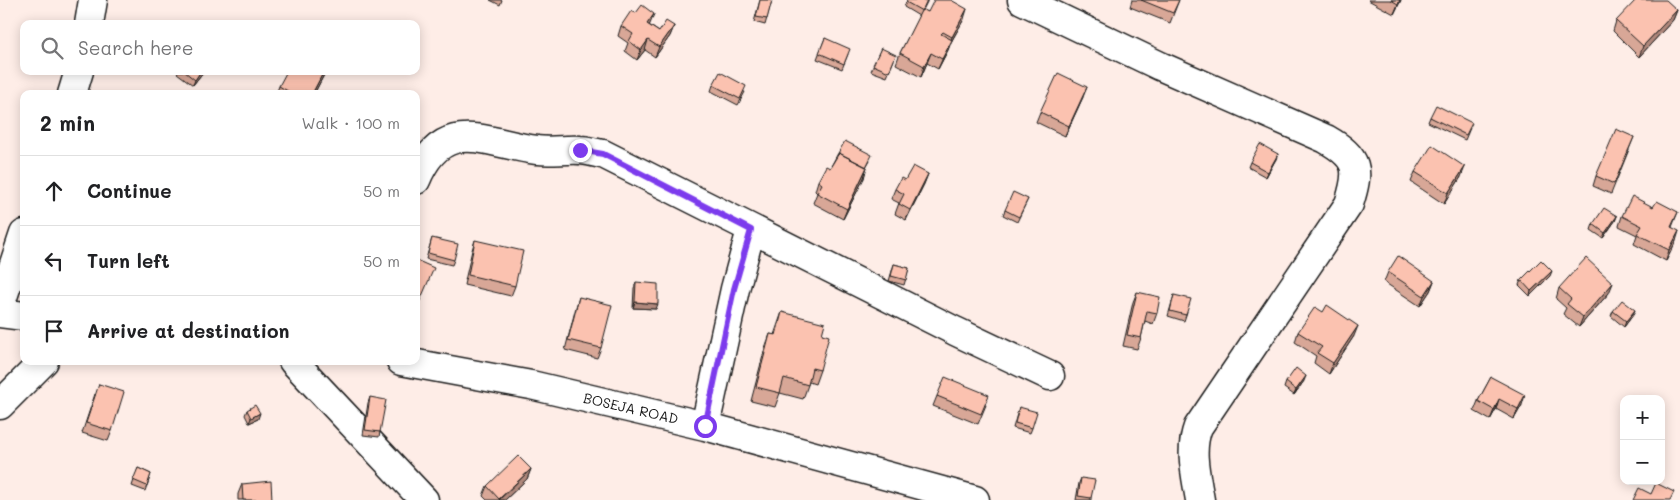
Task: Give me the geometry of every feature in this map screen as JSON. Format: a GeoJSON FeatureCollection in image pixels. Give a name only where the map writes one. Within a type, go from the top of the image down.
{"type":"FeatureCollection","features":[{"type":"Feature","properties":{"kind":"street"},"geometry":{"type":"LineString","coordinates":[[90,20],[93,0]]}},
{"type":"Feature","properties":{"kind":"street"},"geometry":{"type":"LineString","coordinates":[[1022,0],[1160,66],[1326,139],[1346,150],[1354,164],[1355,183],[1349,204],[1198,427],[1194,439],[1193,454],[1200,500]]}},
{"type":"Feature","properties":{"kind":"street"},"geometry":{"type":"LineString","coordinates":[[73,90],[78,75]]}},
{"type":"Feature","properties":{"kind":"street"},"geometry":{"type":"LineString","coordinates":[[420,171],[439,146],[456,138],[477,137],[538,150],[580,150],[603,154],[751,230],[1050,376]]}},
{"type":"Feature","properties":{"kind":"street"},"geometry":{"type":"LineString","coordinates":[[705,426],[734,289],[751,230]]}},
{"type":"Feature","properties":{"kind":"street"},"geometry":{"type":"LineString","coordinates":[[0,306],[20,246]]}},
{"type":"Feature","properties":{"kind":"street"},"geometry":{"type":"LineString","coordinates":[[0,313],[20,316]]}},
{"type":"Feature","properties":{"kind":"street"},"geometry":{"type":"LineString","coordinates":[[0,405],[40,365]]}},
{"type":"Feature","properties":{"kind":"street"},"geometry":{"type":"LineString","coordinates":[[297,365],[424,500]]}},
{"type":"Feature","properties":{"kind":"street","name":"BOSEJA ROAD"},"geometry":{"type":"LineString","coordinates":[[420,365],[531,385],[705,426],[975,500]]}},
{"type":"Feature","properties":{"kind":"building"},"geometry":{"type":"Polygon","coordinates":[[[760,0],[772,0],[767,19],[756,17],[760,0]]]}},
{"type":"Feature","properties":{"kind":"building"},"geometry":{"type":"Polygon","coordinates":[[[908,0],[927,0],[922,11],[906,2],[908,0]]]}},
{"type":"Feature","properties":{"kind":"building"},"geometry":{"type":"Polygon","coordinates":[[[934,0],[951,0],[967,9],[952,37],[943,32],[941,34],[952,40],[942,59],[931,53],[924,66],[900,53],[922,9],[928,12],[934,0]]]}},
{"type":"Feature","properties":{"kind":"building"},"geometry":{"type":"Polygon","coordinates":[[[1141,0],[1179,0],[1173,13],[1141,0]]]}},
{"type":"Feature","properties":{"kind":"building"},"geometry":{"type":"Polygon","coordinates":[[[1391,0],[1400,0],[1398,4],[1391,0]]]}},
{"type":"Feature","properties":{"kind":"building"},"geometry":{"type":"Polygon","coordinates":[[[1636,0],[1666,0],[1677,10],[1643,46],[1616,21],[1636,0]]]}},
{"type":"Feature","properties":{"kind":"building"},"geometry":{"type":"Polygon","coordinates":[[[642,5],[654,14],[647,24],[659,32],[666,21],[674,26],[659,47],[648,40],[641,50],[629,41],[633,34],[621,26],[631,11],[636,13],[642,5]]]}},
{"type":"Feature","properties":{"kind":"building"},"geometry":{"type":"Polygon","coordinates":[[[825,38],[850,49],[844,64],[819,53],[825,38]]]}},
{"type":"Feature","properties":{"kind":"building"},"geometry":{"type":"Polygon","coordinates":[[[881,48],[896,55],[889,72],[873,65],[881,48]]]}},
{"type":"Feature","properties":{"kind":"building"},"geometry":{"type":"Polygon","coordinates":[[[720,72],[746,86],[740,99],[713,85],[720,72]]]}},
{"type":"Feature","properties":{"kind":"building"},"geometry":{"type":"Polygon","coordinates":[[[1058,73],[1087,87],[1069,126],[1040,112],[1058,73]]]}},
{"type":"Feature","properties":{"kind":"building"},"geometry":{"type":"Polygon","coordinates":[[[189,75],[198,75],[195,80],[189,75]]]}},
{"type":"Feature","properties":{"kind":"building"},"geometry":{"type":"Polygon","coordinates":[[[285,75],[322,75],[314,90],[286,90],[279,86],[285,75]]]}},
{"type":"Feature","properties":{"kind":"building"},"geometry":{"type":"Polygon","coordinates":[[[1436,105],[1472,123],[1466,135],[1430,117],[1436,105]]]}},
{"type":"Feature","properties":{"kind":"building"},"geometry":{"type":"Polygon","coordinates":[[[1616,129],[1634,137],[1614,184],[1596,176],[1616,129]]]}},
{"type":"Feature","properties":{"kind":"building"},"geometry":{"type":"Polygon","coordinates":[[[845,141],[872,155],[866,167],[839,153],[837,155],[845,141]]]}},
{"type":"Feature","properties":{"kind":"building"},"geometry":{"type":"Polygon","coordinates":[[[1260,144],[1278,154],[1268,172],[1250,162],[1260,144]]]}},
{"type":"Feature","properties":{"kind":"building"},"geometry":{"type":"Polygon","coordinates":[[[1432,145],[1465,167],[1448,193],[1415,172],[1432,145]]]}},
{"type":"Feature","properties":{"kind":"building"},"geometry":{"type":"Polygon","coordinates":[[[839,153],[867,167],[847,209],[817,193],[822,184],[818,181],[826,166],[830,168],[839,153]]]}},
{"type":"Feature","properties":{"kind":"building"},"geometry":{"type":"Polygon","coordinates":[[[913,166],[928,174],[910,210],[899,204],[904,194],[895,189],[901,178],[905,180],[913,166]]]}},
{"type":"Feature","properties":{"kind":"building"},"geometry":{"type":"Polygon","coordinates":[[[1013,192],[1028,199],[1019,217],[1005,210],[1013,192]]]}},
{"type":"Feature","properties":{"kind":"building"},"geometry":{"type":"Polygon","coordinates":[[[1632,196],[1653,207],[1657,201],[1678,212],[1671,227],[1679,231],[1669,250],[1637,234],[1642,226],[1622,216],[1632,196]]]}},
{"type":"Feature","properties":{"kind":"building"},"geometry":{"type":"Polygon","coordinates":[[[1604,208],[1617,216],[1605,233],[1593,224],[1604,208]]]}},
{"type":"Feature","properties":{"kind":"building"},"geometry":{"type":"Polygon","coordinates":[[[432,238],[458,244],[454,260],[428,253],[432,238]]]}},
{"type":"Feature","properties":{"kind":"building"},"geometry":{"type":"Polygon","coordinates":[[[475,240],[523,251],[515,286],[468,275],[475,240]]]}},
{"type":"Feature","properties":{"kind":"building"},"geometry":{"type":"Polygon","coordinates":[[[1398,256],[1434,281],[1424,296],[1388,272],[1398,256]]]}},
{"type":"Feature","properties":{"kind":"building"},"geometry":{"type":"Polygon","coordinates":[[[1586,258],[1613,283],[1583,317],[1567,304],[1571,299],[1559,288],[1586,258]]]}},
{"type":"Feature","properties":{"kind":"building"},"geometry":{"type":"Polygon","coordinates":[[[1541,260],[1552,271],[1531,291],[1521,280],[1541,260]]]}},
{"type":"Feature","properties":{"kind":"building"},"geometry":{"type":"Polygon","coordinates":[[[420,262],[434,268],[420,301],[420,262]]]}},
{"type":"Feature","properties":{"kind":"building"},"geometry":{"type":"Polygon","coordinates":[[[894,264],[909,268],[906,280],[891,276],[894,264]]]}},
{"type":"Feature","properties":{"kind":"building"},"geometry":{"type":"Polygon","coordinates":[[[636,282],[658,284],[658,304],[635,302],[636,282]]]}},
{"type":"Feature","properties":{"kind":"building"},"geometry":{"type":"Polygon","coordinates":[[[1137,292],[1160,297],[1157,313],[1147,311],[1141,338],[1127,335],[1137,292]]]}},
{"type":"Feature","properties":{"kind":"building"},"geometry":{"type":"Polygon","coordinates":[[[1174,295],[1191,299],[1186,315],[1170,311],[1174,295]]]}},
{"type":"Feature","properties":{"kind":"building"},"geometry":{"type":"Polygon","coordinates":[[[579,297],[612,305],[601,348],[568,340],[579,297]]]}},
{"type":"Feature","properties":{"kind":"building"},"geometry":{"type":"Polygon","coordinates":[[[1622,300],[1635,310],[1626,321],[1613,311],[1622,300]]]}},
{"type":"Feature","properties":{"kind":"building"},"geometry":{"type":"Polygon","coordinates":[[[1327,305],[1358,326],[1333,363],[1317,353],[1322,347],[1298,332],[1315,307],[1323,312],[1327,305]]]}},
{"type":"Feature","properties":{"kind":"building"},"geometry":{"type":"Polygon","coordinates":[[[782,312],[825,323],[822,334],[829,336],[820,370],[812,368],[808,385],[784,378],[780,393],[756,387],[770,334],[776,335],[782,312]]]}},
{"type":"Feature","properties":{"kind":"building"},"geometry":{"type":"Polygon","coordinates":[[[1296,368],[1306,376],[1296,390],[1286,382],[1296,368]]]}},
{"type":"Feature","properties":{"kind":"building"},"geometry":{"type":"Polygon","coordinates":[[[945,377],[989,395],[981,414],[937,396],[945,377]]]}},
{"type":"Feature","properties":{"kind":"building"},"geometry":{"type":"Polygon","coordinates":[[[1491,377],[1525,395],[1518,409],[1499,399],[1494,410],[1478,401],[1491,377]]]}},
{"type":"Feature","properties":{"kind":"building"},"geometry":{"type":"Polygon","coordinates":[[[99,384],[124,392],[112,431],[86,423],[99,384]]]}},
{"type":"Feature","properties":{"kind":"building"},"geometry":{"type":"Polygon","coordinates":[[[370,397],[386,400],[380,432],[365,430],[370,397]]]}},
{"type":"Feature","properties":{"kind":"building"},"geometry":{"type":"Polygon","coordinates":[[[255,405],[260,413],[251,418],[247,410],[255,405]]]}},
{"type":"Feature","properties":{"kind":"building"},"geometry":{"type":"Polygon","coordinates":[[[1019,407],[1037,412],[1032,428],[1015,423],[1019,407]]]}},
{"type":"Feature","properties":{"kind":"building"},"geometry":{"type":"Polygon","coordinates":[[[518,456],[531,469],[499,499],[487,486],[518,456]]]}},
{"type":"Feature","properties":{"kind":"building"},"geometry":{"type":"Polygon","coordinates":[[[138,468],[151,474],[147,486],[133,480],[138,468]]]}},
{"type":"Feature","properties":{"kind":"building"},"geometry":{"type":"Polygon","coordinates":[[[1081,478],[1095,480],[1091,498],[1078,496],[1081,478]]]}},
{"type":"Feature","properties":{"kind":"building"},"geometry":{"type":"Polygon","coordinates":[[[271,481],[272,500],[243,500],[242,484],[271,481]]]}},
{"type":"Feature","properties":{"kind":"building"},"geometry":{"type":"Polygon","coordinates":[[[1655,485],[1660,485],[1674,492],[1670,500],[1633,500],[1639,488],[1651,494],[1655,485]]]}},
{"type":"Feature","properties":{"kind":"route"},"geometry":{"type":"LineString","coordinates":[[580,150],[603,154],[751,230],[734,289],[705,426]]}}]}
